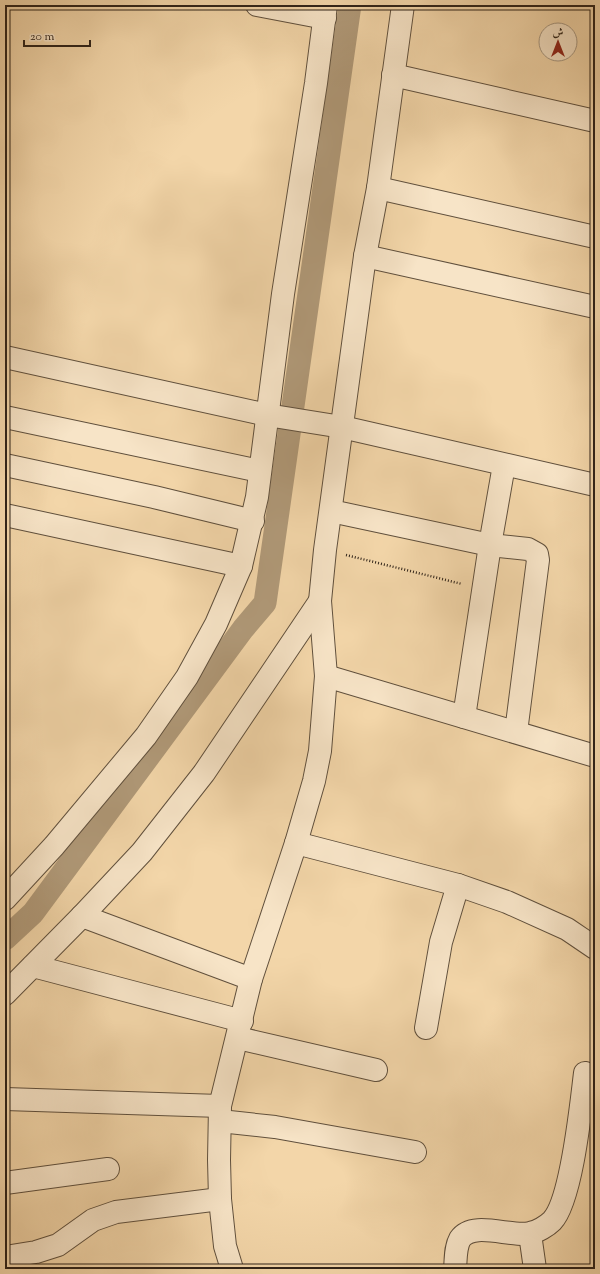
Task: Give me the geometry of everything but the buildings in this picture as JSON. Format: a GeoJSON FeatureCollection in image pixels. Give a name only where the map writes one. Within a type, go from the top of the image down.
{"type":"FeatureCollection","features":[{"type":"Feature","properties":{"kind":"street"},"geometry":{"type":"LineString","coordinates":[[5,899],[54,846],[146,736],[187,677],[216,624],[241,566],[253,521],[260,471],[275,416],[283,294],[316,83],[325,11],[256,5]]}},
{"type":"Feature","properties":{"kind":"street"},"geometry":{"type":"LineString","coordinates":[[232,1269],[225,1246],[220,1199],[220,1113],[252,979],[296,843],[316,774],[320,750],[326,676],[320,601],[325,550],[365,256],[378,188],[403,5]]}},
{"type":"Feature","properties":{"kind":"street"},"geometry":{"type":"LineString","coordinates":[[393,75],[595,121]]}},
{"type":"Feature","properties":{"kind":"street"},"geometry":{"type":"LineString","coordinates":[[378,188],[595,236]]}},
{"type":"Feature","properties":{"kind":"street"},"geometry":{"type":"LineString","coordinates":[[365,256],[595,307]]}},
{"type":"Feature","properties":{"kind":"street"},"geometry":{"type":"LineString","coordinates":[[5,357],[275,416],[320,422],[595,485]]}},
{"type":"Feature","properties":{"kind":"street"},"geometry":{"type":"LineString","coordinates":[[5,417],[260,471]]}},
{"type":"Feature","properties":{"kind":"street"},"geometry":{"type":"LineString","coordinates":[[464,717],[504,464]]}},
{"type":"Feature","properties":{"kind":"street"},"geometry":{"type":"LineString","coordinates":[[5,465],[154,497],[253,521]]}},
{"type":"Feature","properties":{"kind":"street"},"geometry":{"type":"LineString","coordinates":[[331,511],[490,545],[534,551],[538,560],[516,732]]}},
{"type":"Feature","properties":{"kind":"street"},"geometry":{"type":"LineString","coordinates":[[5,516],[241,566]]}},
{"type":"Feature","properties":{"kind":"street"},"geometry":{"type":"LineString","coordinates":[[5,994],[82,916],[142,852],[204,773],[320,601]]}},
{"type":"Feature","properties":{"kind":"street"},"geometry":{"type":"LineString","coordinates":[[326,676],[595,756]]}},
{"type":"Feature","properties":{"kind":"street"},"geometry":{"type":"LineString","coordinates":[[296,843],[458,885],[507,902],[567,929],[595,948]]}},
{"type":"Feature","properties":{"kind":"street"},"geometry":{"type":"LineString","coordinates":[[426,1028],[441,942],[458,885]]}},
{"type":"Feature","properties":{"kind":"street"},"geometry":{"type":"LineString","coordinates":[[82,916],[252,979]]}},
{"type":"Feature","properties":{"kind":"street"},"geometry":{"type":"LineString","coordinates":[[33,966],[376,1070]]}},
{"type":"Feature","properties":{"kind":"street"},"geometry":{"type":"LineString","coordinates":[[455,1269],[457,1247],[466,1233],[478,1230],[530,1234],[551,1222],[557,1215],[563,1201],[579,1120],[585,1073]]}},
{"type":"Feature","properties":{"kind":"street"},"geometry":{"type":"LineString","coordinates":[[5,1099],[220,1113],[275,1127],[414,1152]]}},
{"type":"Feature","properties":{"kind":"street"},"geometry":{"type":"LineString","coordinates":[[5,1183],[108,1169]]}},
{"type":"Feature","properties":{"kind":"street"},"geometry":{"type":"LineString","coordinates":[[5,1257],[36,1252],[58,1245],[93,1220],[116,1212],[220,1199]]}},
{"type":"Feature","properties":{"kind":"street"},"geometry":{"type":"LineString","coordinates":[[530,1234],[535,1269]]}},
{"type":"Feature","properties":{"kind":"path"},"geometry":{"type":"LineString","coordinates":[[325,550],[483,590]]}},
{"type":"Feature","properties":{"kind":"waterway"},"geometry":{"type":"LineString","coordinates":[[5,939],[33,913],[243,629],[265,603],[350,5]]}}]}
